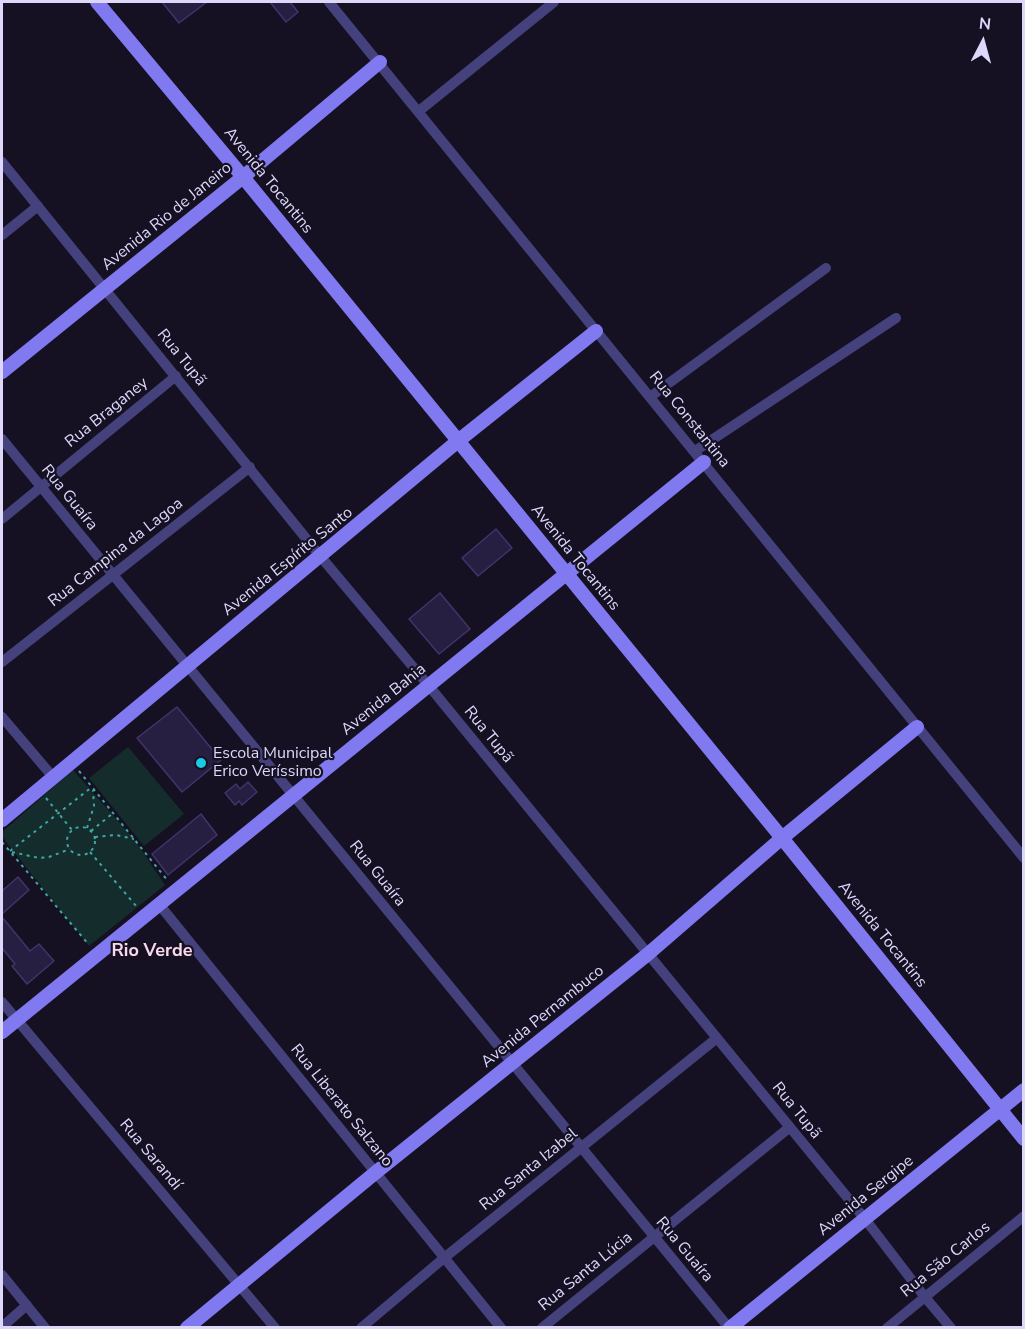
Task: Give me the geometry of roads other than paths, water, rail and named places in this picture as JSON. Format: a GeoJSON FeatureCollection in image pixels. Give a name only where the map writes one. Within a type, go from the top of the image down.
{"type":"FeatureCollection","features":[{"type":"Feature","properties":{"kind":"street","name":"Avenida Tocantins"},"geometry":{"type":"LineString","coordinates":[[97,2],[243,177],[782,838],[1023,1138]]}},
{"type":"Feature","properties":{"kind":"street","name":"Rua Constantina"},"geometry":{"type":"LineString","coordinates":[[329,2],[380,62],[1023,858]]}},
{"type":"Feature","properties":{"kind":"street"},"geometry":{"type":"LineString","coordinates":[[419,111],[554,2]]}},
{"type":"Feature","properties":{"kind":"street","name":"Avenida Rio de Janeiro"},"geometry":{"type":"LineString","coordinates":[[2,372],[243,177],[380,62]]}},
{"type":"Feature","properties":{"kind":"street","name":"Rua Tupã"},"geometry":{"type":"LineString","coordinates":[[2,162],[321,557],[865,1219],[951,1328]]}},
{"type":"Feature","properties":{"kind":"street"},"geometry":{"type":"LineString","coordinates":[[2,235],[38,206]]}},
{"type":"Feature","properties":{"kind":"street"},"geometry":{"type":"LineString","coordinates":[[650,397],[826,268]]}},
{"type":"Feature","properties":{"kind":"street"},"geometry":{"type":"LineString","coordinates":[[694,451],[896,318]]}},
{"type":"Feature","properties":{"kind":"street","name":"Avenida Espírito Santo"},"geometry":{"type":"LineString","coordinates":[[2,820],[458,441],[596,331]]}},
{"type":"Feature","properties":{"kind":"street","name":"Rua Braganey"},"geometry":{"type":"LineString","coordinates":[[2,519],[176,376]]}},
{"type":"Feature","properties":{"kind":"street","name":"Rua Guaíra"},"geometry":{"type":"LineString","coordinates":[[2,439],[730,1328]]}},
{"type":"Feature","properties":{"kind":"street","name":"Avenida Bahia"},"geometry":{"type":"LineString","coordinates":[[2,1032],[174,890],[704,462]]}},
{"type":"Feature","properties":{"kind":"street","name":"Rua Campina da Lagoa"},"geometry":{"type":"LineString","coordinates":[[2,662],[249,467]]}},
{"type":"Feature","properties":{"kind":"street"},"geometry":{"type":"LineString","coordinates":[[2,717],[53,777]]}},
{"type":"Feature","properties":{"kind":"street","name":"Avenida Pernambuco"},"geometry":{"type":"LineString","coordinates":[[187,1328],[375,1173],[648,954],[782,838],[917,727]]}},
{"type":"Feature","properties":{"kind":"street","name":"Rua Liberato Salzano"},"geometry":{"type":"LineString","coordinates":[[158,903],[501,1328]]}},
{"type":"Feature","properties":{"kind":"street","name":"Rua Sarandí"},"geometry":{"type":"LineString","coordinates":[[2,1002],[275,1328]]}},
{"type":"Feature","properties":{"kind":"street","name":"Rua Santa Izabel"},"geometry":{"type":"LineString","coordinates":[[360,1328],[717,1038]]}},
{"type":"Feature","properties":{"kind":"street","name":"Avenida Sergipe"},"geometry":{"type":"LineString","coordinates":[[730,1328],[1023,1090]]}},
{"type":"Feature","properties":{"kind":"street","name":"Rua Santa Lúcia"},"geometry":{"type":"LineString","coordinates":[[542,1328],[790,1127]]}},
{"type":"Feature","properties":{"kind":"street","name":"Rua São Carlos"},"geometry":{"type":"LineString","coordinates":[[888,1328],[1023,1216]]}},
{"type":"Feature","properties":{"kind":"street"},"geometry":{"type":"LineString","coordinates":[[2,1275],[45,1328]]}},
{"type":"Feature","properties":{"kind":"street"},"geometry":{"type":"LineString","coordinates":[[2,1327],[27,1305]]}},
{"type":"Feature","properties":{"kind":"place","name":"Escola Municipal Erico Veríssimo"},"geometry":{"type":"Point","coordinates":[201,763]}},
{"type":"Feature","properties":{"kind":"district","name":"Rio Verde"},"geometry":{"type":"Point","coordinates":[152,952]}}]}
